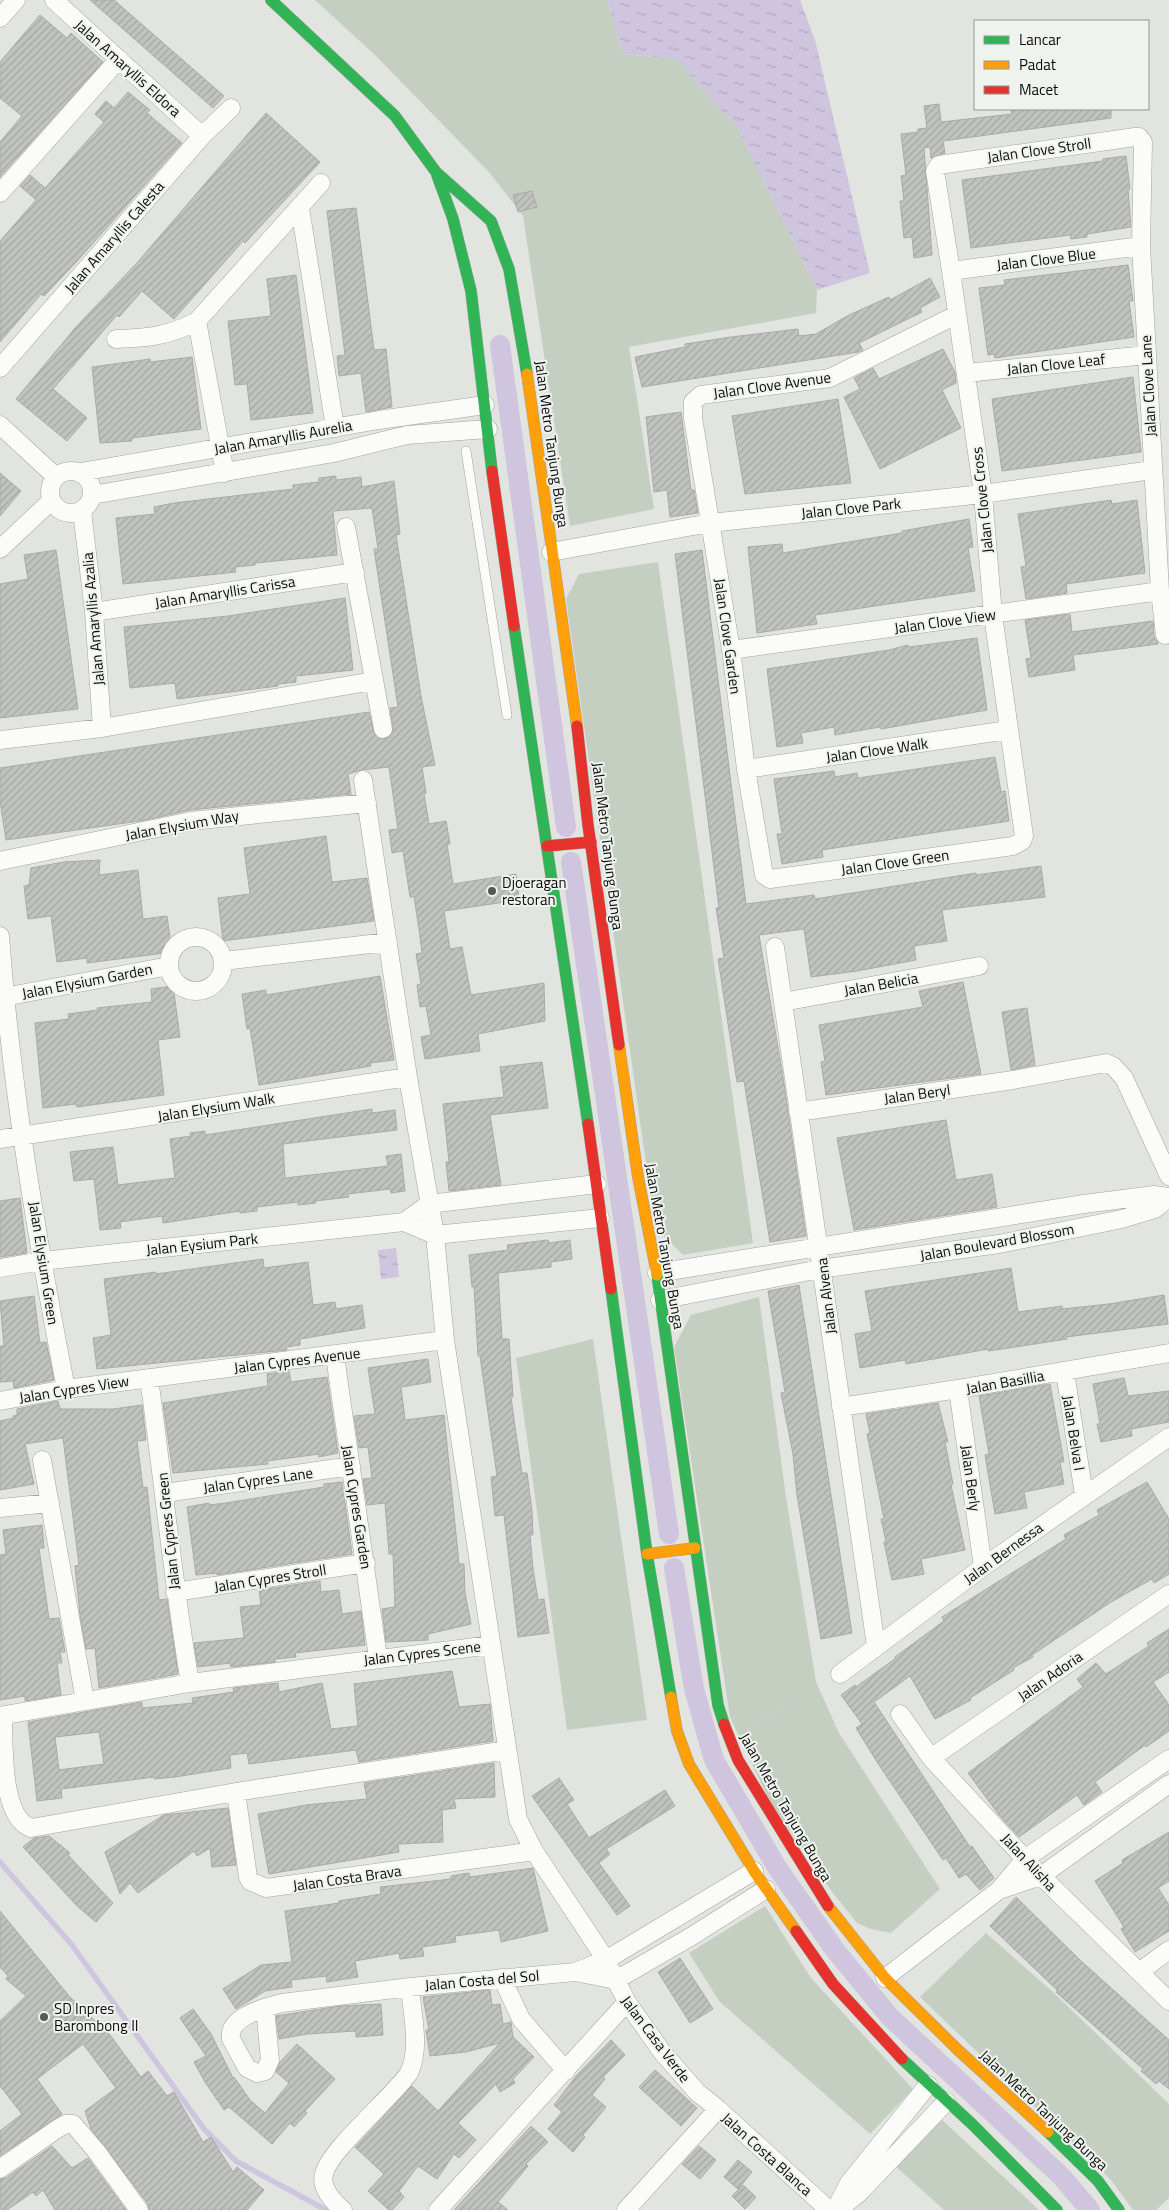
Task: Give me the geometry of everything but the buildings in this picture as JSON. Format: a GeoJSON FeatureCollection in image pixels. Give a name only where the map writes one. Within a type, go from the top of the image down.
{"type":"FeatureCollection","features":[{"type":"Feature","properties":{"kind":"main road","name":"Jalan Metro Tanjung Bunga"},"geometry":{"type":"LineString","coordinates":[[272,0],[395,116],[436,172],[490,221],[504,270],[532,402],[551,552],[575,704],[591,842],[638,1177],[657,1273],[718,1705],[729,1742],[820,1896],[885,1978],[958,2050],[1072,2154],[1098,2181],[1119,2210]]}},
{"type":"Feature","properties":{"kind":"main road","name":"Jalan Metro Tanjung Bunga"},"geometry":{"type":"LineString","coordinates":[[436,172],[454,219],[471,274],[496,503],[597,1184],[600,1218],[647,1554],[677,1731],[689,1764],[754,1871],[856,2013],[928,2085],[973,2125],[1057,2210]]}},
{"type":"Feature","properties":{"kind":"main road"},"geometry":{"type":"LineString","coordinates":[[546,846],[591,842]]}},
{"type":"Feature","properties":{"kind":"main road"},"geometry":{"type":"LineString","coordinates":[[647,1554],[695,1548]]}},
{"type":"Feature","properties":{"kind":"street"},"geometry":{"type":"LineString","coordinates":[[0,18],[16,0]]}},
{"type":"Feature","properties":{"kind":"street","name":"Jalan Amaryllis Eldora"},"geometry":{"type":"LineString","coordinates":[[54,0],[202,136]]}},
{"type":"Feature","properties":{"kind":"street"},"geometry":{"type":"LineString","coordinates":[[0,193],[119,59]]}},
{"type":"Feature","properties":{"kind":"street","name":"Jalan Amaryllis Calesta"},"geometry":{"type":"LineString","coordinates":[[0,368],[202,136],[231,108]]}},
{"type":"Feature","properties":{"kind":"street","name":"Jalan Clove Stroll"},"geometry":{"type":"LineString","coordinates":[[937,166],[953,162],[1135,137],[1140,138]]}},
{"type":"Feature","properties":{"kind":"street","name":"Jalan Clove Lane"},"geometry":{"type":"LineString","coordinates":[[1140,138],[1144,143],[1140,246],[1152,470],[1160,591],[1165,634]]}},
{"type":"Feature","properties":{"kind":"street","name":"Jalan Clove Cross"},"geometry":{"type":"LineString","coordinates":[[937,166],[935,171],[966,373],[982,494],[993,615],[1024,836]]}},
{"type":"Feature","properties":{"kind":"street"},"geometry":{"type":"LineString","coordinates":[[116,339],[146,338],[173,333],[197,321],[321,183]]}},
{"type":"Feature","properties":{"kind":"street"},"geometry":{"type":"LineString","coordinates":[[300,208],[335,428]]}},
{"type":"Feature","properties":{"kind":"street","name":"Jalan Clove Blue"},"geometry":{"type":"LineString","coordinates":[[951,271],[1140,246]]}},
{"type":"Feature","properties":{"kind":"street","name":"Jalan Clove Avenue"},"geometry":{"type":"LineString","coordinates":[[695,399],[701,395],[830,378],[956,315]]}},
{"type":"Feature","properties":{"kind":"street"},"geometry":{"type":"LineString","coordinates":[[197,321],[225,473]]}},
{"type":"Feature","properties":{"kind":"street","name":"Jalan Clove Leaf"},"geometry":{"type":"LineString","coordinates":[[966,373],[1146,355]]}},
{"type":"Feature","properties":{"kind":"street","name":"Jalan Clove Garden"},"geometry":{"type":"LineString","coordinates":[[695,399],[692,406],[693,418],[731,650],[746,769],[764,874]]}},
{"type":"Feature","properties":{"kind":"street","name":"Jalan Amaryllis Aurelia"},"geometry":{"type":"LineString","coordinates":[[81,472],[335,428],[485,405]]}},
{"type":"Feature","properties":{"kind":"street"},"geometry":{"type":"LineString","coordinates":[[408,416],[410,435]]}},
{"type":"Feature","properties":{"kind":"street"},"geometry":{"type":"LineString","coordinates":[[0,425],[55,476]]}},
{"type":"Feature","properties":{"kind":"street","name":"Jalan Amaryllis Aurelia"},"geometry":{"type":"LineString","coordinates":[[92,495],[334,453],[410,435],[488,429]]}},
{"type":"Feature","properties":{"kind":"street"},"geometry":{"type":"LineString","coordinates":[[67,470],[81,472],[90,481],[92,495],[89,504],[82,511],[70,514],[59,510],[51,502],[49,488],[55,476],[67,470]]}},
{"type":"Feature","properties":{"kind":"street","name":"Jalan Clove Park"},"geometry":{"type":"LineString","coordinates":[[551,552],[710,523],[982,494],[1152,470]]}},
{"type":"Feature","properties":{"kind":"street"},"geometry":{"type":"LineString","coordinates":[[0,549],[51,502]]}},
{"type":"Feature","properties":{"kind":"street","name":"Jalan Amaryllis Azalia"},"geometry":{"type":"LineString","coordinates":[[82,511],[94,612],[102,728]]}},
{"type":"Feature","properties":{"kind":"street"},"geometry":{"type":"LineString","coordinates":[[346,527],[383,729]]}},
{"type":"Feature","properties":{"kind":"street","name":"Jalan Amaryllis Carissa"},"geometry":{"type":"LineString","coordinates":[[94,612],[355,572]]}},
{"type":"Feature","properties":{"kind":"street","name":"Jalan Clove View"},"geometry":{"type":"LineString","coordinates":[[731,650],[1160,591]]}},
{"type":"Feature","properties":{"kind":"street"},"geometry":{"type":"LineString","coordinates":[[0,740],[102,728],[373,681]]}},
{"type":"Feature","properties":{"kind":"street","name":"Jalan Clove Walk"},"geometry":{"type":"LineString","coordinates":[[746,769],[1008,730]]}},
{"type":"Feature","properties":{"kind":"street","name":"Jalan Cypres Scene"},"geometry":{"type":"LineString","coordinates":[[2,1716],[190,1683],[492,1645],[446,1340],[435,1235],[408,1077],[363,780]]}},
{"type":"Feature","properties":{"kind":"street","name":"Jalan Elysium Way"},"geometry":{"type":"LineString","coordinates":[[0,861],[191,822],[366,802]]}},
{"type":"Feature","properties":{"kind":"street","name":"Jalan Clove Green"},"geometry":{"type":"LineString","coordinates":[[764,874],[770,879],[1013,846],[1022,841],[1024,836]]}},
{"type":"Feature","properties":{"kind":"street","name":"Jalan Elysium Green"},"geometry":{"type":"LineString","coordinates":[[0,936],[4,997],[42,1261],[66,1389]]}},
{"type":"Feature","properties":{"kind":"street"},"geometry":{"type":"LineString","coordinates":[[198,937],[215,944],[223,961],[222,969],[214,984],[198,991],[182,988],[171,974],[169,966],[174,949],[189,938],[198,937]]}},
{"type":"Feature","properties":{"kind":"street"},"geometry":{"type":"LineString","coordinates":[[223,961],[388,942]]}},
{"type":"Feature","properties":{"kind":"street","name":"Jalan Alvena"},"geometry":{"type":"LineString","coordinates":[[775,947],[798,1112],[820,1246],[820,1270],[876,1646]]}},
{"type":"Feature","properties":{"kind":"street","name":"Jalan Elysium Garden"},"geometry":{"type":"LineString","coordinates":[[4,997],[169,966]]}},
{"type":"Feature","properties":{"kind":"street","name":"Jalan Belicia"},"geometry":{"type":"LineString","coordinates":[[782,1002],[980,966]]}},
{"type":"Feature","properties":{"kind":"street","name":"Jalan Beryl"},"geometry":{"type":"LineString","coordinates":[[798,1112],[1036,1076],[1106,1063],[1113,1066],[1131,1092],[1169,1176]]}},
{"type":"Feature","properties":{"kind":"street","name":"Jalan Elysium Walk"},"geometry":{"type":"LineString","coordinates":[[24,1136],[408,1077]]}},
{"type":"Feature","properties":{"kind":"street"},"geometry":{"type":"LineString","coordinates":[[0,1139],[24,1136]]}},
{"type":"Feature","properties":{"kind":"street"},"geometry":{"type":"LineString","coordinates":[[404,1222],[430,1204],[597,1184]]}},
{"type":"Feature","properties":{"kind":"street","name":"Jalan Boulevard Blossom"},"geometry":{"type":"LineString","coordinates":[[657,1273],[1084,1204],[1154,1195],[1168,1198]]}},
{"type":"Feature","properties":{"kind":"street","name":"Jalan Boulevard Blossom"},"geometry":{"type":"LineString","coordinates":[[660,1300],[820,1270],[999,1244],[1122,1219],[1155,1209],[1168,1198]]}},
{"type":"Feature","properties":{"kind":"street"},"geometry":{"type":"LineString","coordinates":[[404,1222],[435,1235],[600,1218]]}},
{"type":"Feature","properties":{"kind":"street"},"geometry":{"type":"LineString","coordinates":[[999,1244],[1001,1218]]}},
{"type":"Feature","properties":{"kind":"street","name":"Jalan Eysium Park"},"geometry":{"type":"LineString","coordinates":[[0,1268],[42,1261],[404,1222]]}},
{"type":"Feature","properties":{"kind":"street","name":"Jalan Cypres Avenue"},"geometry":{"type":"LineString","coordinates":[[149,1378],[334,1356],[446,1340]]}},
{"type":"Feature","properties":{"kind":"street","name":"Jalan Basillia"},"geometry":{"type":"LineString","coordinates":[[841,1407],[958,1390],[1169,1353]]}},
{"type":"Feature","properties":{"kind":"street","name":"Jalan Cypres Garden"},"geometry":{"type":"LineString","coordinates":[[334,1356],[366,1563],[378,1658]]}},
{"type":"Feature","properties":{"kind":"street","name":"Jalan Belva I"},"geometry":{"type":"LineString","coordinates":[[1065,1372],[1084,1495]]}},
{"type":"Feature","properties":{"kind":"street","name":"Jalan Cypres View"},"geometry":{"type":"LineString","coordinates":[[0,1401],[66,1389],[149,1378]]}},
{"type":"Feature","properties":{"kind":"street","name":"Jalan Cypres Green"},"geometry":{"type":"LineString","coordinates":[[149,1378],[165,1493],[175,1592],[190,1683]]}},
{"type":"Feature","properties":{"kind":"street","name":"Jalan Berly"},"geometry":{"type":"LineString","coordinates":[[958,1390],[984,1567]]}},
{"type":"Feature","properties":{"kind":"street","name":"Jalan Bernessa"},"geometry":{"type":"LineString","coordinates":[[840,1674],[984,1567],[1169,1437]]}},
{"type":"Feature","properties":{"kind":"street"},"geometry":{"type":"LineString","coordinates":[[42,1460],[85,1701]]}},
{"type":"Feature","properties":{"kind":"street","name":"Jalan Cypres Lane"},"geometry":{"type":"LineString","coordinates":[[165,1493],[351,1466]]}},
{"type":"Feature","properties":{"kind":"street"},"geometry":{"type":"LineString","coordinates":[[0,1508],[50,1503]]}},
{"type":"Feature","properties":{"kind":"street","name":"Jalan Cypres Stroll"},"geometry":{"type":"LineString","coordinates":[[175,1592],[366,1563]]}},
{"type":"Feature","properties":{"kind":"street","name":"Jalan Adoria"},"geometry":{"type":"LineString","coordinates":[[931,1758],[1169,1594]]}},
{"type":"Feature","properties":{"kind":"street"},"geometry":{"type":"LineString","coordinates":[[492,1645],[518,1819],[534,1851],[606,1960]]}},
{"type":"Feature","properties":{"kind":"street","name":"Jalan Alisha"},"geometry":{"type":"LineString","coordinates":[[900,1714],[931,1758],[1041,1876],[1169,2001]]}},
{"type":"Feature","properties":{"kind":"street"},"geometry":{"type":"LineString","coordinates":[[2,1716],[3,1778],[21,1821],[31,1828],[236,1792],[507,1750]]}},
{"type":"Feature","properties":{"kind":"street"},"geometry":{"type":"LineString","coordinates":[[885,1978],[999,1890],[1026,1858],[1169,1759]]}},
{"type":"Feature","properties":{"kind":"street"},"geometry":{"type":"LineString","coordinates":[[999,1890],[1041,1876],[1169,1784]]}},
{"type":"Feature","properties":{"kind":"street","name":"Jalan Costa Brava"},"geometry":{"type":"LineString","coordinates":[[236,1792],[248,1876],[250,1881],[266,1888],[534,1851]]}},
{"type":"Feature","properties":{"kind":"street","name":"Jalan Costa del Sol"},"geometry":{"type":"LineString","coordinates":[[342,2210],[331,2199],[323,2176],[329,2163],[341,2148],[409,2073],[414,2064],[415,2047],[410,1987],[574,1972],[606,1960],[754,1871]]}},
{"type":"Feature","properties":{"kind":"street"},"geometry":{"type":"LineString","coordinates":[[574,1972],[616,1980],[692,1936],[766,1889]]}},
{"type":"Feature","properties":{"kind":"street"},"geometry":{"type":"LineString","coordinates":[[1139,1972],[1169,1950]]}},
{"type":"Feature","properties":{"kind":"street","name":"Jalan Casa Verde"},"geometry":{"type":"LineString","coordinates":[[606,1960],[627,2002],[668,2059],[697,2092],[718,2109]]}},
{"type":"Feature","properties":{"kind":"street"},"geometry":{"type":"LineString","coordinates":[[502,1978],[521,2019],[566,2071]]}},
{"type":"Feature","properties":{"kind":"street"},"geometry":{"type":"LineString","coordinates":[[265,2008],[282,2003],[410,1987]]}},
{"type":"Feature","properties":{"kind":"street"},"geometry":{"type":"LineString","coordinates":[[438,2210],[627,2002]]}},
{"type":"Feature","properties":{"kind":"street"},"geometry":{"type":"LineString","coordinates":[[836,2210],[850,2183],[928,2085]]}},
{"type":"Feature","properties":{"kind":"street"},"geometry":{"type":"LineString","coordinates":[[836,2210],[859,2193],[946,2102]]}},
{"type":"Feature","properties":{"kind":"street","name":"Jalan Costa Blanca"},"geometry":{"type":"LineString","coordinates":[[626,2210],[718,2109],[829,2210]]}},
{"type":"Feature","properties":{"kind":"street"},"geometry":{"type":"LineString","coordinates":[[0,2169],[57,2129],[66,2124],[73,2124],[139,2210]]}},
{"type":"Feature","properties":{"kind":"lane"},"geometry":{"type":"LineString","coordinates":[[466,451],[472,507],[507,715]]}},
{"type":"Feature","properties":{"kind":"lane"},"geometry":{"type":"LineString","coordinates":[[472,507],[496,503]]}},
{"type":"Feature","properties":{"kind":"path"},"geometry":{"type":"LineString","coordinates":[[729,1742],[794,1702]]}},
{"type":"Feature","properties":{"kind":"green space"},"geometry":{"type":"Polygon","coordinates":[[[315,0],[607,0],[623,54],[676,59],[738,128],[817,290],[816,313],[629,347],[654,509],[570,526],[523,216],[489,172],[375,55],[315,0]]]}},
{"type":"Feature","properties":{"kind":"green space"},"geometry":{"type":"Polygon","coordinates":[[[658,562],[753,1243],[683,1255],[655,1227],[566,599],[579,574],[658,562]]]}},
{"type":"Feature","properties":{"kind":"green space"},"geometry":{"type":"Polygon","coordinates":[[[759,1297],[786,1497],[816,1682],[839,1733],[940,1889],[891,1933],[871,1929],[857,1923],[832,1892],[769,1800],[730,1717],[674,1347],[691,1315],[759,1297]]]}},
{"type":"Feature","properties":{"kind":"green space"},"geometry":{"type":"Polygon","coordinates":[[[593,1339],[647,1720],[567,1730],[516,1358],[593,1339]]]}},
{"type":"Feature","properties":{"kind":"green space"},"geometry":{"type":"Polygon","coordinates":[[[765,1906],[811,1978],[913,2089],[870,2134],[719,2001],[689,1953],[765,1906]]]}},
{"type":"Feature","properties":{"kind":"green space"},"geometry":{"type":"Polygon","coordinates":[[[986,1933],[1054,1993],[1169,2104],[1169,2198],[1156,2210],[1133,2210],[1111,2180],[920,1997],[986,1933]]]}},
{"type":"Feature","properties":{"kind":"green space"},"geometry":{"type":"Polygon","coordinates":[[[939,2117],[1039,2210],[944,2210],[893,2164],[939,2117]]]}},
{"type":"Feature","properties":{"kind":"water"},"geometry":{"type":"Polygon","coordinates":[[[607,0],[800,0],[815,40],[870,273],[817,290],[738,128],[676,59],[623,54],[607,0]]]}},
{"type":"Feature","properties":{"kind":"water"},"geometry":{"type":"Polygon","coordinates":[[[396,1248],[399,1277],[381,1279],[378,1250],[396,1248]]]}},
{"type":"Feature","properties":{"kind":"waterway"},"geometry":{"type":"LineString","coordinates":[[500,345],[566,827]]}},
{"type":"Feature","properties":{"kind":"waterway"},"geometry":{"type":"LineString","coordinates":[[571,862],[669,1534]]}},
{"type":"Feature","properties":{"kind":"waterway"},"geometry":{"type":"LineString","coordinates":[[674,1568],[694,1689],[714,1760],[778,1869],[835,1950],[890,2017],[1061,2176],[1090,2210]]}},
{"type":"Feature","properties":{"kind":"waterway"},"geometry":{"type":"LineString","coordinates":[[0,1862],[72,1945],[204,2129],[236,2161],[326,2210]]}},
{"type":"Feature","properties":{"kind":"traffic: fast"},"geometry":{"type":"LineString","coordinates":[[271,0],[395,116],[436,172],[491,221],[509,269],[527,374]]}},
{"type":"Feature","properties":{"kind":"traffic: fast"},"geometry":{"type":"LineString","coordinates":[[437,175],[453,219],[471,291],[492,471]]}},
{"type":"Feature","properties":{"kind":"traffic: fast"},"geometry":{"type":"LineString","coordinates":[[514,626],[588,1124]]}},
{"type":"Feature","properties":{"kind":"traffic: fast"},"geometry":{"type":"LineString","coordinates":[[657,1275],[718,1705],[724,1724]]}},
{"type":"Feature","properties":{"kind":"traffic: fast"},"geometry":{"type":"LineString","coordinates":[[611,1289],[647,1554],[671,1697]]}},
{"type":"Feature","properties":{"kind":"traffic: fast"},"geometry":{"type":"LineString","coordinates":[[902,2059],[973,2125],[1057,2210]]}},
{"type":"Feature","properties":{"kind":"traffic: fast"},"geometry":{"type":"LineString","coordinates":[[1048,2132],[1098,2181],[1119,2210]]}},
{"type":"Feature","properties":{"kind":"traffic: slow"},"geometry":{"type":"LineString","coordinates":[[527,374],[577,726]]}},
{"type":"Feature","properties":{"kind":"traffic: slow"},"geometry":{"type":"LineString","coordinates":[[619,1045],[638,1177],[657,1275]]}},
{"type":"Feature","properties":{"kind":"traffic: slow"},"geometry":{"type":"LineString","coordinates":[[647,1554],[695,1548]]}},
{"type":"Feature","properties":{"kind":"traffic: slow"},"geometry":{"type":"LineString","coordinates":[[671,1697],[677,1731],[689,1764],[754,1871],[796,1931]]}},
{"type":"Feature","properties":{"kind":"traffic: slow"},"geometry":{"type":"LineString","coordinates":[[828,1906],[885,1978],[958,2050],[1048,2132]]}},
{"type":"Feature","properties":{"kind":"traffic: jam"},"geometry":{"type":"LineString","coordinates":[[492,471],[514,626]]}},
{"type":"Feature","properties":{"kind":"traffic: jam"},"geometry":{"type":"LineString","coordinates":[[577,726],[588,825],[619,1045]]}},
{"type":"Feature","properties":{"kind":"traffic: jam"},"geometry":{"type":"LineString","coordinates":[[547,846],[591,842]]}},
{"type":"Feature","properties":{"kind":"traffic: jam"},"geometry":{"type":"LineString","coordinates":[[588,1124],[611,1289]]}},
{"type":"Feature","properties":{"kind":"traffic: jam"},"geometry":{"type":"LineString","coordinates":[[724,1724],[738,1760],[828,1906]]}},
{"type":"Feature","properties":{"kind":"traffic: jam"},"geometry":{"type":"LineString","coordinates":[[796,1931],[833,1984],[902,2059]]}},
{"type":"Feature","properties":{"kind":"place","name":"Djoeragan restoran"},"geometry":{"type":"Point","coordinates":[492,891]}},
{"type":"Feature","properties":{"kind":"place","name":"SD Inpres Barombong II"},"geometry":{"type":"Point","coordinates":[44,2017]}}]}
